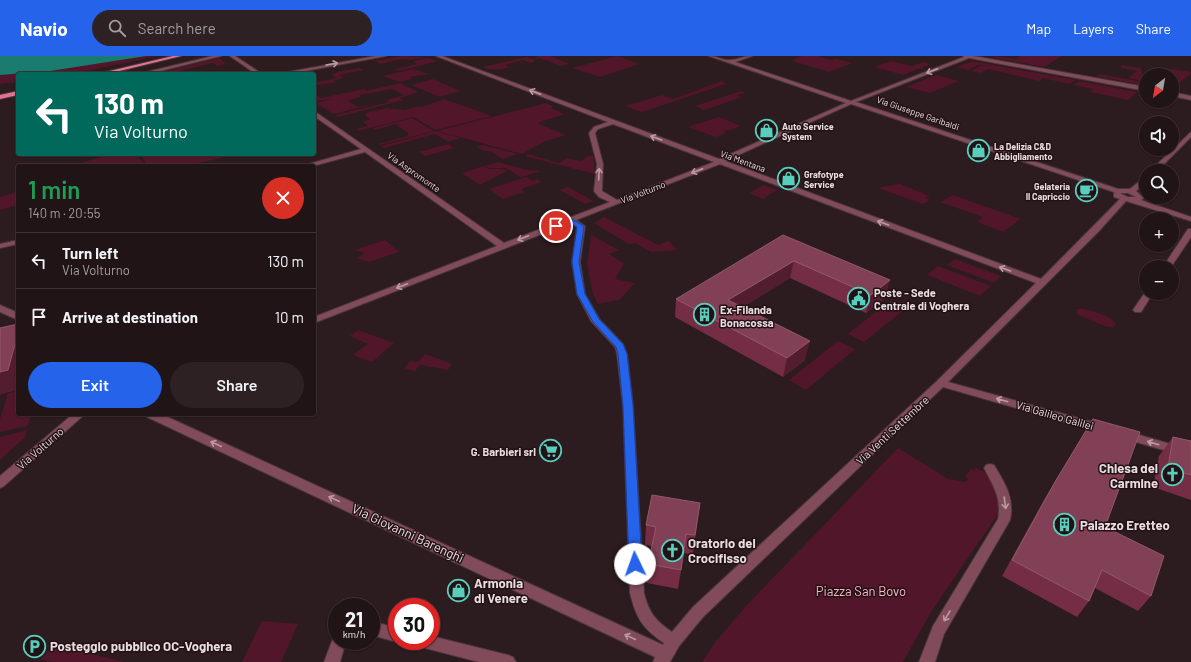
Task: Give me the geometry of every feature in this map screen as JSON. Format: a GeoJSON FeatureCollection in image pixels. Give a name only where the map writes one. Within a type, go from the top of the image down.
{"type":"FeatureCollection","features":[{"type":"Feature","properties":{"kind":"main road"},"geometry":{"type":"LineString","coordinates":[[109,72],[179,56]]}},
{"type":"Feature","properties":{"kind":"main road"},"geometry":{"type":"LineString","coordinates":[[0,97],[16,93]]}},
{"type":"Feature","properties":{"kind":"street"},"geometry":{"type":"LineString","coordinates":[[150,72],[219,56]]}},
{"type":"Feature","properties":{"kind":"street"},"geometry":{"type":"LineString","coordinates":[[232,56],[256,72]]}},
{"type":"Feature","properties":{"kind":"street"},"geometry":{"type":"LineString","coordinates":[[291,72],[384,56]]}},
{"type":"Feature","properties":{"kind":"street","name":"Via Mentana"},"geometry":{"type":"LineString","coordinates":[[438,56],[1041,282]]}},
{"type":"Feature","properties":{"kind":"street","name":"Via Giuseppe Garibaldi"},"geometry":{"type":"LineString","coordinates":[[711,56],[852,102],[1186,216]]}},
{"type":"Feature","properties":{"kind":"street"},"geometry":{"type":"LineString","coordinates":[[730,62],[750,56]]}},
{"type":"Feature","properties":{"kind":"street"},"geometry":{"type":"LineString","coordinates":[[965,56],[1139,88]]}},
{"type":"Feature","properties":{"kind":"street","name":"Via Volturno"},"geometry":{"type":"LineString","coordinates":[[316,319],[720,162],[852,102],[968,56]]}},
{"type":"Feature","properties":{"kind":"street"},"geometry":{"type":"LineString","coordinates":[[1179,95],[1191,98]]}},
{"type":"Feature","properties":{"kind":"street","name":"Via Aspromonte"},"geometry":{"type":"LineString","coordinates":[[316,114],[503,246]]}},
{"type":"Feature","properties":{"kind":"street"},"geometry":{"type":"LineString","coordinates":[[612,122],[596,128],[592,133],[600,164],[598,191],[602,195],[616,202]]}},
{"type":"Feature","properties":{"kind":"street"},"geometry":{"type":"LineString","coordinates":[[1160,164],[1191,134]]}},
{"type":"Feature","properties":{"kind":"street"},"geometry":{"type":"LineString","coordinates":[[313,164],[366,150]]}},
{"type":"Feature","properties":{"kind":"street","name":"Via Venti Settembre"},"geometry":{"type":"LineString","coordinates":[[663,658],[674,641],[698,612],[942,383],[1041,282],[1096,229],[1126,195],[1139,184]]}},
{"type":"Feature","properties":{"kind":"street","name":"Via Giuseppe Garibaldi"},"geometry":{"type":"LineString","coordinates":[[1126,195],[1138,200],[1140,197],[1186,216]]}},
{"type":"Feature","properties":{"kind":"street"},"geometry":{"type":"LineString","coordinates":[[570,220],[581,226],[576,262],[581,294],[596,320],[620,346],[622,354],[628,406],[637,593],[641,611],[650,626],[674,641]]}},
{"type":"Feature","properties":{"kind":"street"},"geometry":{"type":"LineString","coordinates":[[1172,260],[1191,231]]}},
{"type":"Feature","properties":{"kind":"street"},"geometry":{"type":"LineString","coordinates":[[0,246],[16,242]]}},
{"type":"Feature","properties":{"kind":"street"},"geometry":{"type":"LineString","coordinates":[[1138,310],[1144,300]]}},
{"type":"Feature","properties":{"kind":"street"},"geometry":{"type":"LineString","coordinates":[[0,308],[16,316]]}},
{"type":"Feature","properties":{"kind":"street","name":"Via Galileo Galilei"},"geometry":{"type":"LineString","coordinates":[[942,383],[1191,454]]}},
{"type":"Feature","properties":{"kind":"street","name":"Via Volturno"},"geometry":{"type":"LineString","coordinates":[[0,483],[78,416]]}},
{"type":"Feature","properties":{"kind":"street","name":"Via Giovanni Barenghi"},"geometry":{"type":"LineString","coordinates":[[155,416],[663,658]]}},
{"type":"Feature","properties":{"kind":"street"},"geometry":{"type":"LineString","coordinates":[[927,662],[938,631],[1004,520],[1007,501],[999,482],[990,468]]}},
{"type":"Feature","properties":{"kind":"street"},"geometry":{"type":"LineString","coordinates":[[440,645],[508,662]]}},
{"type":"Feature","properties":{"kind":"street"},"geometry":{"type":"LineString","coordinates":[[332,662],[336,650]]}},
{"type":"Feature","properties":{"kind":"green space"},"geometry":{"type":"Polygon","coordinates":[[[114,56],[157,56],[80,72],[16,72],[16,82],[0,84],[0,74],[114,56]]]}},
{"type":"Feature","properties":{"kind":"green space"},"geometry":{"type":"Polygon","coordinates":[[[402,56],[425,57],[410,60],[397,60],[381,64],[375,61],[402,56]]]}},
{"type":"Feature","properties":{"kind":"green space"},"geometry":{"type":"Polygon","coordinates":[[[535,56],[550,56],[570,64],[561,66],[540,58],[533,60],[536,61],[530,63],[523,60],[505,65],[510,67],[503,69],[492,70],[482,67],[527,57],[533,59],[538,57],[535,56]]]}},
{"type":"Feature","properties":{"kind":"green space"},"geometry":{"type":"Polygon","coordinates":[[[617,56],[640,64],[600,77],[572,68],[617,56]]]}},
{"type":"Feature","properties":{"kind":"green space"},"geometry":{"type":"Polygon","coordinates":[[[801,56],[820,56],[819,57],[831,60],[836,59],[853,63],[829,72],[792,61],[801,56]]]}},
{"type":"Feature","properties":{"kind":"green space"},"geometry":{"type":"Polygon","coordinates":[[[993,56],[1016,59],[1020,56],[1062,56],[1044,67],[995,58],[993,56]]]}},
{"type":"Feature","properties":{"kind":"green space"},"geometry":{"type":"Polygon","coordinates":[[[219,58],[226,64],[217,66],[213,63],[175,72],[163,72],[219,58]]]}},
{"type":"Feature","properties":{"kind":"green space"},"geometry":{"type":"Polygon","coordinates":[[[427,58],[438,61],[399,71],[394,69],[417,64],[413,61],[427,58]]]}},
{"type":"Feature","properties":{"kind":"green space"},"geometry":{"type":"Polygon","coordinates":[[[891,61],[912,66],[923,62],[931,64],[903,75],[874,67],[891,61]]]}},
{"type":"Feature","properties":{"kind":"green space"},"geometry":{"type":"Polygon","coordinates":[[[973,61],[1075,80],[1070,84],[1043,78],[1039,81],[988,69],[980,73],[971,71],[980,66],[990,65],[978,65],[968,70],[956,67],[973,61]]]}},
{"type":"Feature","properties":{"kind":"green space"},"geometry":{"type":"Polygon","coordinates":[[[1121,65],[1141,68],[1139,68],[1139,80],[1128,78],[1137,71],[1121,68],[1121,65]]]}},
{"type":"Feature","properties":{"kind":"green space"},"geometry":{"type":"Polygon","coordinates":[[[359,68],[364,70],[339,75],[344,78],[334,80],[336,82],[316,86],[316,83],[337,78],[331,74],[337,73],[336,72],[359,68]]]}},
{"type":"Feature","properties":{"kind":"green space"},"geometry":{"type":"Polygon","coordinates":[[[413,69],[429,74],[410,77],[412,79],[399,82],[383,76],[413,69]]]}},
{"type":"Feature","properties":{"kind":"green space"},"geometry":{"type":"Polygon","coordinates":[[[1179,70],[1191,73],[1179,83],[1179,70]]]}},
{"type":"Feature","properties":{"kind":"green space"},"geometry":{"type":"Polygon","coordinates":[[[1100,74],[1139,81],[1139,84],[1096,76],[1100,74]]]}},
{"type":"Feature","properties":{"kind":"green space"},"geometry":{"type":"Polygon","coordinates":[[[936,75],[959,81],[930,93],[906,87],[936,75]]]}},
{"type":"Feature","properties":{"kind":"green space"},"geometry":{"type":"Polygon","coordinates":[[[433,79],[460,91],[440,97],[411,85],[433,79]]]}},
{"type":"Feature","properties":{"kind":"green space"},"geometry":{"type":"Polygon","coordinates":[[[722,81],[726,84],[642,112],[625,106],[662,95],[673,99],[722,81]]]}},
{"type":"Feature","properties":{"kind":"green space"},"geometry":{"type":"Polygon","coordinates":[[[1079,81],[1137,92],[1128,100],[1090,92],[1093,89],[1074,85],[1079,81]]]}},
{"type":"Feature","properties":{"kind":"green space"},"geometry":{"type":"Polygon","coordinates":[[[400,83],[419,92],[400,98],[403,100],[338,117],[335,115],[389,102],[387,100],[404,95],[392,89],[359,95],[360,97],[347,101],[358,107],[374,104],[333,114],[316,103],[332,99],[316,101],[316,95],[321,98],[364,89],[366,91],[400,83]]]}},
{"type":"Feature","properties":{"kind":"green space"},"geometry":{"type":"Polygon","coordinates":[[[741,91],[745,93],[737,95],[742,97],[704,110],[695,106],[741,91]]]}},
{"type":"Feature","properties":{"kind":"green space"},"geometry":{"type":"Polygon","coordinates":[[[444,99],[492,116],[436,130],[413,117],[358,131],[356,129],[368,126],[363,122],[370,119],[366,116],[366,113],[386,108],[405,110],[419,106],[422,107],[444,99]]]}},
{"type":"Feature","properties":{"kind":"green space"},"geometry":{"type":"Polygon","coordinates":[[[546,103],[554,106],[551,108],[565,114],[537,123],[566,135],[543,142],[522,154],[437,131],[546,103]]]}},
{"type":"Feature","properties":{"kind":"green space"},"geometry":{"type":"Polygon","coordinates":[[[719,117],[741,126],[731,130],[725,130],[724,131],[726,133],[715,137],[688,127],[719,117]]]}},
{"type":"Feature","properties":{"kind":"green space"},"geometry":{"type":"Polygon","coordinates":[[[412,118],[434,131],[380,145],[378,144],[408,136],[408,133],[395,124],[375,130],[373,128],[412,118]]]}},
{"type":"Feature","properties":{"kind":"green space"},"geometry":{"type":"Polygon","coordinates":[[[435,131],[461,138],[448,142],[435,134],[384,148],[381,146],[435,131]]]}},
{"type":"Feature","properties":{"kind":"green space"},"geometry":{"type":"Polygon","coordinates":[[[448,144],[454,148],[425,156],[419,152],[448,144]]]}},
{"type":"Feature","properties":{"kind":"green space"},"geometry":{"type":"Polygon","coordinates":[[[483,145],[518,154],[503,159],[490,151],[484,151],[477,147],[483,145]]]}},
{"type":"Feature","properties":{"kind":"green space"},"geometry":{"type":"Polygon","coordinates":[[[528,154],[559,163],[567,158],[581,161],[588,156],[593,156],[595,174],[525,156],[528,154]]]}},
{"type":"Feature","properties":{"kind":"green space"},"geometry":{"type":"Polygon","coordinates":[[[102,156],[138,156],[144,164],[79,164],[102,156]]]}},
{"type":"Feature","properties":{"kind":"green space"},"geometry":{"type":"Polygon","coordinates":[[[141,156],[229,156],[195,164],[147,164],[141,156]]]}},
{"type":"Feature","properties":{"kind":"green space"},"geometry":{"type":"Polygon","coordinates":[[[499,162],[527,170],[541,171],[521,177],[505,168],[489,168],[485,166],[499,162]]]}},
{"type":"Feature","properties":{"kind":"green space"},"geometry":{"type":"Polygon","coordinates":[[[484,166],[490,169],[501,169],[507,171],[480,185],[462,173],[484,166]]]}},
{"type":"Feature","properties":{"kind":"green space"},"geometry":{"type":"Polygon","coordinates":[[[526,177],[533,181],[537,179],[542,182],[521,189],[524,192],[503,199],[489,189],[526,177]]]}},
{"type":"Feature","properties":{"kind":"green space"},"geometry":{"type":"Polygon","coordinates":[[[900,184],[930,196],[925,198],[930,200],[923,204],[878,188],[900,184]]]}},
{"type":"Feature","properties":{"kind":"green space"},"geometry":{"type":"Polygon","coordinates":[[[764,185],[777,190],[763,199],[749,193],[764,185]]]}},
{"type":"Feature","properties":{"kind":"green space"},"geometry":{"type":"Polygon","coordinates":[[[568,187],[593,201],[585,204],[560,190],[568,187]]]}},
{"type":"Feature","properties":{"kind":"green space"},"geometry":{"type":"Polygon","coordinates":[[[16,193],[16,206],[0,210],[0,197],[16,193]]]}},
{"type":"Feature","properties":{"kind":"green space"},"geometry":{"type":"Polygon","coordinates":[[[953,195],[1021,219],[1003,232],[977,222],[983,217],[940,202],[953,195]]]}},
{"type":"Feature","properties":{"kind":"green space"},"geometry":{"type":"Polygon","coordinates":[[[604,217],[658,245],[669,241],[677,250],[651,252],[635,243],[630,245],[594,223],[604,217]]]}},
{"type":"Feature","properties":{"kind":"green space"},"geometry":{"type":"Polygon","coordinates":[[[591,235],[619,250],[609,254],[624,263],[615,279],[635,283],[619,300],[598,304],[593,294],[587,264],[591,235]]]}},
{"type":"Feature","properties":{"kind":"green space"},"geometry":{"type":"Polygon","coordinates":[[[385,240],[399,252],[369,262],[357,258],[365,253],[354,250],[385,240]]]}},
{"type":"Feature","properties":{"kind":"green space"},"geometry":{"type":"Polygon","coordinates":[[[955,259],[1001,276],[994,283],[947,265],[955,259]]]}},
{"type":"Feature","properties":{"kind":"green space"},"geometry":{"type":"Polygon","coordinates":[[[938,266],[991,286],[980,296],[927,275],[938,266]]]}},
{"type":"Feature","properties":{"kind":"green space"},"geometry":{"type":"Polygon","coordinates":[[[889,301],[909,302],[910,305],[864,342],[848,334],[889,301]]]}},
{"type":"Feature","properties":{"kind":"green space"},"geometry":{"type":"Polygon","coordinates":[[[1077,309],[1098,313],[1109,318],[1116,324],[1113,327],[1104,326],[1079,315],[1076,313],[1077,309]]]}},
{"type":"Feature","properties":{"kind":"green space"},"geometry":{"type":"Polygon","coordinates":[[[358,330],[394,343],[372,362],[353,355],[368,344],[350,336],[358,330]]]}},
{"type":"Feature","properties":{"kind":"green space"},"geometry":{"type":"Polygon","coordinates":[[[838,341],[855,349],[806,390],[789,380],[838,341]]]}},
{"type":"Feature","properties":{"kind":"green space"},"geometry":{"type":"Polygon","coordinates":[[[425,354],[452,364],[448,370],[420,365],[415,371],[404,369],[410,361],[418,362],[425,354]]]}},
{"type":"Feature","properties":{"kind":"green space"},"geometry":{"type":"Polygon","coordinates":[[[16,391],[16,416],[30,416],[28,426],[0,432],[0,419],[8,393],[16,391]]]}},
{"type":"Feature","properties":{"kind":"green space"},"geometry":{"type":"Polygon","coordinates":[[[27,430],[25,437],[0,460],[0,437],[27,430]]]}},
{"type":"Feature","properties":{"kind":"green space","name":"Piazza San Bovo"},"geometry":{"type":"Polygon","coordinates":[[[898,448],[948,479],[966,482],[968,478],[965,477],[971,469],[974,470],[976,468],[989,474],[996,490],[1000,506],[996,517],[931,612],[903,662],[702,662],[716,641],[746,606],[898,448]]]}},
{"type":"Feature","properties":{"kind":"green space"},"geometry":{"type":"Polygon","coordinates":[[[262,621],[298,624],[281,662],[242,662],[262,621]]]}},
{"type":"Feature","properties":{"kind":"green space"},"geometry":{"type":"Polygon","coordinates":[[[54,645],[125,662],[53,662],[41,659],[54,645]]]}},
{"type":"Feature","properties":{"kind":"shaded area"},"geometry":{"type":"Polygon","coordinates":[[[0,56],[146,56],[50,71],[16,72],[16,74],[0,75],[0,56]]]}},
{"type":"Feature","properties":{"kind":"building"},"geometry":{"type":"Polygon","coordinates":[[[783,235],[890,280],[871,295],[794,261],[728,300],[810,341],[787,358],[676,299],[783,235]]]}},
{"type":"Feature","properties":{"kind":"building"},"geometry":{"type":"Polygon","coordinates":[[[16,324],[16,340],[8,370],[0,372],[0,328],[16,324]]]}},
{"type":"Feature","properties":{"kind":"building","name":"Palazzo Eretteo"},"geometry":{"type":"Polygon","coordinates":[[[1093,419],[1140,432],[1105,527],[1164,556],[1151,596],[1102,570],[1089,601],[1012,560],[1055,482],[1093,419]]]}},
{"type":"Feature","properties":{"kind":"building"},"geometry":{"type":"Polygon","coordinates":[[[1173,437],[1191,441],[1191,475],[1168,468],[1173,437]]]}},
{"type":"Feature","properties":{"kind":"building"},"geometry":{"type":"Polygon","coordinates":[[[652,495],[700,503],[695,535],[686,534],[681,570],[648,564],[656,527],[646,525],[652,495]]]}},
{"type":"Feature","properties":{"kind":"place","name":"Auto Service System"},"geometry":{"type":"Point","coordinates":[766,131]}},
{"type":"Feature","properties":{"kind":"place","name":"La Delizia C&D Abbigliamento"},"geometry":{"type":"Point","coordinates":[978,151]}},
{"type":"Feature","properties":{"kind":"place","name":"Grafotype Service"},"geometry":{"type":"Point","coordinates":[788,179]}},
{"type":"Feature","properties":{"kind":"place","name":"Gelateria Il Capriccio"},"geometry":{"type":"Point","coordinates":[1086,191]}},
{"type":"Feature","properties":{"kind":"place","name":"Poste - Sede Centrale di Voghera"},"geometry":{"type":"Point","coordinates":[858,298]}},
{"type":"Feature","properties":{"kind":"place","name":"Ex-Filanda Bonacossa"},"geometry":{"type":"Point","coordinates":[704,315]}},
{"type":"Feature","properties":{"kind":"place","name":"G. Barbieri srl"},"geometry":{"type":"Point","coordinates":[551,451]}},
{"type":"Feature","properties":{"kind":"place","name":"Chiesa del Carmine"},"geometry":{"type":"Point","coordinates":[1173,475]}},
{"type":"Feature","properties":{"kind":"place","name":"Palazzo Eretteo"},"geometry":{"type":"Point","coordinates":[1065,525]}},
{"type":"Feature","properties":{"kind":"place","name":"Oratorio del Crocifisso"},"geometry":{"type":"Point","coordinates":[673,550]}},
{"type":"Feature","properties":{"kind":"place","name":"Armonia di Venere"},"geometry":{"type":"Point","coordinates":[459,590]}},
{"type":"Feature","properties":{"kind":"place","name":"Posteggio pubblico OC-Voghera"},"geometry":{"type":"Point","coordinates":[34,646]}},
{"type":"Feature","properties":{"kind":"route"},"geometry":{"type":"LineString","coordinates":[[556,226],[570,220],[581,226],[576,262],[581,294],[596,320],[620,346],[622,354],[628,406],[635,564]]}}]}
